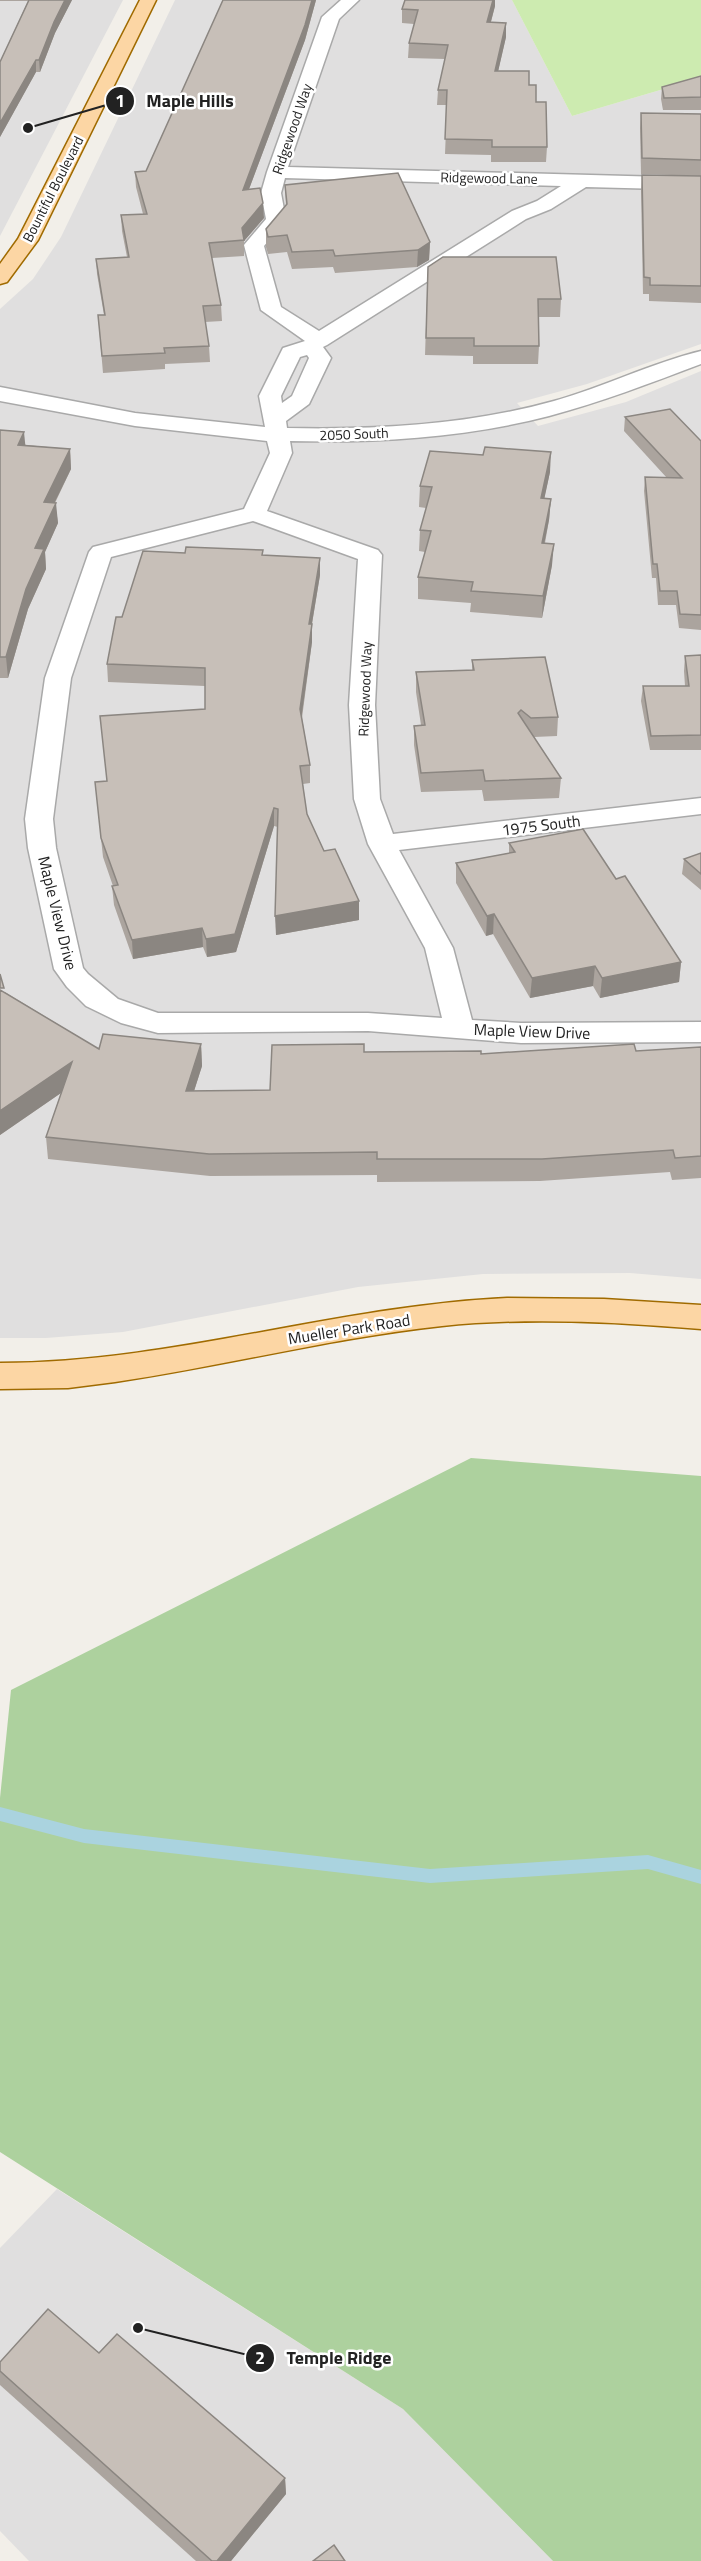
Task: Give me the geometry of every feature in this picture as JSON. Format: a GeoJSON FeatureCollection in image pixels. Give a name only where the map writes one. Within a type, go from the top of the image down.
{"type":"FeatureCollection","features":[{"type":"Feature","properties":{"kind":"main road","name":"Bountiful Boulevard"},"geometry":{"type":"LineString","coordinates":[[0,278],[28,240],[148,0]]}},
{"type":"Feature","properties":{"kind":"main road","name":"Mueller Park Road"},"geometry":{"type":"LineString","coordinates":[[0,1376],[68,1375],[104,1370],[174,1360],[371,1323],[443,1314],[533,1309],[622,1310],[701,1317]]}},
{"type":"Feature","properties":{"kind":"street","name":"Ridgewood Way"},"geometry":{"type":"LineString","coordinates":[[315,343],[271,310],[254,245],[276,220],[271,193],[332,17],[351,0]]}},
{"type":"Feature","properties":{"kind":"street","name":"Ridgewood Lane"},"geometry":{"type":"LineString","coordinates":[[277,172],[701,184]]}},
{"type":"Feature","properties":{"kind":"street"},"geometry":{"type":"LineString","coordinates":[[518,178],[519,215]]}},
{"type":"Feature","properties":{"kind":"street"},"geometry":{"type":"LineString","coordinates":[[254,514],[281,453],[270,396],[284,363],[291,353],[315,343],[519,215],[544,205],[583,180]]}},
{"type":"Feature","properties":{"kind":"street"},"geometry":{"type":"LineString","coordinates":[[277,427],[301,399],[320,358],[315,343]]}},
{"type":"Feature","properties":{"kind":"street","name":"2050 South"},"geometry":{"type":"LineString","coordinates":[[0,394],[154,424],[277,427],[373,435],[484,422],[591,398],[701,357]]}},
{"type":"Feature","properties":{"kind":"street"},"geometry":{"type":"LineString","coordinates":[[672,369],[696,382]]}},
{"type":"Feature","properties":{"kind":"street","name":"Ridgewood Way"},"geometry":{"type":"LineString","coordinates":[[254,514],[370,555],[362,705],[367,799],[382,844],[439,948],[459,1029]]}},
{"type":"Feature","properties":{"kind":"street","name":"Maple View Drive"},"geometry":{"type":"LineString","coordinates":[[254,514],[101,552],[58,678],[39,819],[42,848],[69,969],[78,984],[92,998],[111,1009],[133,1018],[158,1023],[368,1022],[521,1033],[701,1032]]}},
{"type":"Feature","properties":{"kind":"street","name":"1975 South"},"geometry":{"type":"LineString","coordinates":[[382,844],[701,806]]}},
{"type":"Feature","properties":{"kind":"shaded area"},"geometry":{"type":"Polygon","coordinates":[[[0,0],[123,0],[0,236],[0,0]]]}},
{"type":"Feature","properties":{"kind":"shaded area"},"geometry":{"type":"Polygon","coordinates":[[[175,0],[512,0],[572,116],[701,78],[701,344],[587,384],[517,403],[538,426],[626,402],[701,371],[701,1279],[630,1273],[483,1274],[358,1287],[123,1332],[46,1338],[0,1338],[0,309],[33,279],[61,237],[175,0]]]}},
{"type":"Feature","properties":{"kind":"shaded area"},"geometry":{"type":"Polygon","coordinates":[[[57,2189],[403,2409],[553,2561],[29,2561],[0,2531],[0,2248],[57,2189]]]}},
{"type":"Feature","properties":{"kind":"green space"},"geometry":{"type":"Polygon","coordinates":[[[512,0],[701,0],[701,78],[572,116],[512,0]]]}},
{"type":"Feature","properties":{"kind":"green space"},"geometry":{"type":"Polygon","coordinates":[[[471,1458],[701,1476],[701,2561],[553,2561],[403,2409],[0,2152],[0,1798],[11,1690],[471,1458]]]}},
{"type":"Feature","properties":{"kind":"building"},"geometry":{"type":"Polygon","coordinates":[[[29,0],[65,0],[39,60],[36,60],[0,123],[0,62],[29,0]]]}},
{"type":"Feature","properties":{"kind":"building"},"geometry":{"type":"Polygon","coordinates":[[[223,0],[312,0],[305,25],[243,190],[260,188],[263,203],[242,228],[244,240],[209,243],[221,305],[203,306],[209,346],[164,348],[165,353],[102,356],[98,315],[105,315],[96,259],[129,257],[121,215],[147,214],[135,172],[146,171],[223,0]]]}},
{"type":"Feature","properties":{"kind":"building"},"geometry":{"type":"Polygon","coordinates":[[[405,0],[493,0],[487,22],[506,23],[495,71],[529,71],[529,85],[536,85],[536,102],[546,102],[547,147],[492,147],[492,140],[445,139],[447,90],[438,90],[448,45],[409,43],[418,10],[402,9],[405,0]]]}},
{"type":"Feature","properties":{"kind":"building"},"geometry":{"type":"Polygon","coordinates":[[[701,76],[701,97],[664,98],[662,87],[701,76]]]}},
{"type":"Feature","properties":{"kind":"building"},"geometry":{"type":"Polygon","coordinates":[[[641,113],[701,114],[701,160],[642,158],[641,113]]]}},
{"type":"Feature","properties":{"kind":"building"},"geometry":{"type":"Polygon","coordinates":[[[398,173],[430,242],[418,250],[335,256],[333,250],[292,252],[287,235],[268,237],[266,229],[287,204],[285,185],[398,173]]]}},
{"type":"Feature","properties":{"kind":"building"},"geometry":{"type":"Polygon","coordinates":[[[642,175],[701,176],[701,286],[650,285],[650,278],[644,277],[642,175]]]}},
{"type":"Feature","properties":{"kind":"building"},"geometry":{"type":"Polygon","coordinates":[[[443,257],[556,257],[561,299],[538,299],[539,346],[474,346],[474,338],[426,338],[428,267],[443,257]]]}},
{"type":"Feature","properties":{"kind":"building"},"geometry":{"type":"Polygon","coordinates":[[[670,409],[701,441],[701,615],[680,614],[677,591],[660,591],[657,564],[653,564],[645,477],[682,478],[625,417],[670,409]]]}},
{"type":"Feature","properties":{"kind":"building"},"geometry":{"type":"Polygon","coordinates":[[[0,430],[24,432],[18,445],[70,449],[44,502],[56,503],[35,548],[44,549],[26,589],[6,657],[0,657],[0,430]]]}},
{"type":"Feature","properties":{"kind":"building"},"geometry":{"type":"Polygon","coordinates":[[[485,447],[551,452],[541,498],[551,499],[542,543],[554,544],[543,596],[471,591],[473,582],[418,577],[431,531],[420,530],[432,487],[420,486],[430,451],[483,455],[485,447]]]}},
{"type":"Feature","properties":{"kind":"building"},"geometry":{"type":"Polygon","coordinates":[[[186,547],[263,550],[262,555],[320,558],[309,624],[312,624],[300,709],[310,765],[300,766],[307,814],[324,851],[335,849],[359,901],[275,916],[278,809],[274,808],[235,934],[206,939],[202,928],[132,940],[112,886],[118,885],[101,838],[95,782],[107,781],[100,716],[205,709],[205,668],[107,664],[116,617],[122,617],[143,551],[185,553],[186,547]]]}},
{"type":"Feature","properties":{"kind":"building"},"geometry":{"type":"Polygon","coordinates":[[[701,655],[701,735],[651,736],[643,686],[689,686],[685,656],[701,655]]]}},
{"type":"Feature","properties":{"kind":"building"},"geometry":{"type":"Polygon","coordinates":[[[545,657],[558,717],[531,718],[521,710],[518,713],[561,778],[485,781],[483,770],[421,773],[414,726],[425,725],[416,672],[474,670],[472,660],[545,657]]]}},
{"type":"Feature","properties":{"kind":"building"},"geometry":{"type":"Polygon","coordinates":[[[583,829],[616,879],[625,876],[681,962],[602,978],[595,966],[532,978],[494,914],[487,916],[456,863],[515,852],[509,843],[583,829]]]}},
{"type":"Feature","properties":{"kind":"building"},"geometry":{"type":"Polygon","coordinates":[[[701,853],[701,874],[684,859],[701,853]]]}},
{"type":"Feature","properties":{"kind":"building"},"geometry":{"type":"Polygon","coordinates":[[[0,974],[4,988],[0,988],[0,974]]]}},
{"type":"Feature","properties":{"kind":"building"},"geometry":{"type":"Polygon","coordinates":[[[0,990],[99,1049],[103,1034],[201,1044],[186,1091],[270,1090],[272,1045],[364,1044],[364,1052],[481,1051],[481,1054],[634,1044],[636,1051],[701,1047],[701,1156],[675,1158],[673,1150],[542,1159],[377,1159],[377,1152],[209,1154],[46,1137],[72,1062],[0,1111],[0,990]]]}},
{"type":"Feature","properties":{"kind":"building"},"geometry":{"type":"Polygon","coordinates":[[[48,2309],[99,2353],[117,2334],[285,2478],[217,2561],[212,2561],[0,2371],[0,2362],[48,2309]]]}},
{"type":"Feature","properties":{"kind":"building"},"geometry":{"type":"Polygon","coordinates":[[[334,2545],[345,2561],[313,2561],[334,2545]]]}},
{"type":"Feature","properties":{"kind":"waterway"},"geometry":{"type":"LineString","coordinates":[[0,1814],[84,1836],[430,1876],[648,1862],[701,1877]]}},
{"type":"Feature","properties":{"kind":"place","name":"Maple Hills"},"geometry":{"type":"Point","coordinates":[28,128]}},
{"type":"Feature","properties":{"kind":"place","name":"Temple Ridge"},"geometry":{"type":"Point","coordinates":[138,2328]}}]}
